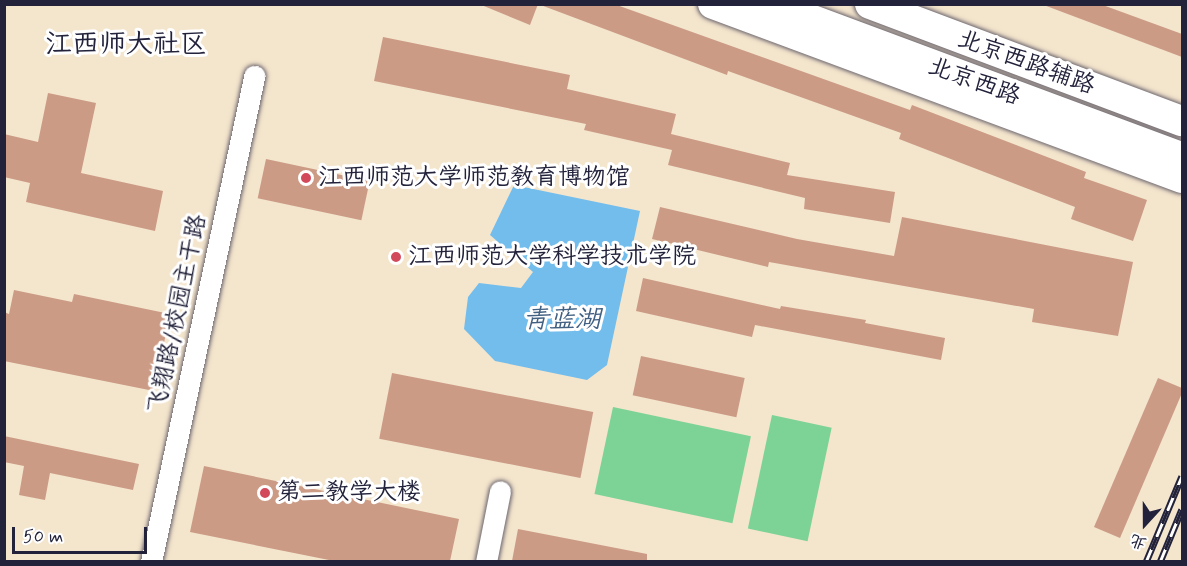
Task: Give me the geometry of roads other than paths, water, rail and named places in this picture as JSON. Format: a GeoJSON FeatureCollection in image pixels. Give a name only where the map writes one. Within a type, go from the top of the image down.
{"type":"FeatureCollection","features":[{"type":"Feature","properties":{"kind":"main road"},"geometry":{"type":"LineString","coordinates":[[714,4],[1182,178]]}},
{"type":"Feature","properties":{"kind":"main road","name":"北京西路"},"geometry":{"type":"LineString","coordinates":[[766,4],[1182,159]]}},
{"type":"Feature","properties":{"kind":"main road","name":"北京西路"},"geometry":{"type":"LineString","coordinates":[[812,4],[1182,142]]}},
{"type":"Feature","properties":{"kind":"main road","name":"北京西路辅路"},"geometry":{"type":"LineString","coordinates":[[870,4],[1182,121]]}},
{"type":"Feature","properties":{"kind":"street","name":"飞翔路/校园主干路"},"geometry":{"type":"LineString","coordinates":[[151,561],[254,76]]}},
{"type":"Feature","properties":{"kind":"street"},"geometry":{"type":"LineString","coordinates":[[486,561],[500,491]]}},
{"type":"Feature","properties":{"kind":"water","name":"青蓝湖"},"geometry":{"type":"Polygon","coordinates":[[[514,185],[640,211],[607,365],[587,380],[495,361],[464,329],[468,297],[479,283],[521,288],[533,272],[490,235],[514,185]]]}},
{"type":"Feature","properties":{"kind":"railway"},"geometry":{"type":"LineString","coordinates":[[1146,562],[1182,476]]}},
{"type":"Feature","properties":{"kind":"railway"},"geometry":{"type":"LineString","coordinates":[[1160,562],[1182,509]]}},
{"type":"Feature","properties":{"kind":"place","name":"江西师范大学师范教育博物馆"},"geometry":{"type":"Point","coordinates":[306,178]}},
{"type":"Feature","properties":{"kind":"place","name":"江西师范大学科学技术学院"},"geometry":{"type":"Point","coordinates":[396,257]}},
{"type":"Feature","properties":{"kind":"place","name":"第二教学大楼"},"geometry":{"type":"Point","coordinates":[265,493]}},
{"type":"Feature","properties":{"kind":"district","name":"江西师大社区"},"geometry":{"type":"Point","coordinates":[126,45]}}]}
